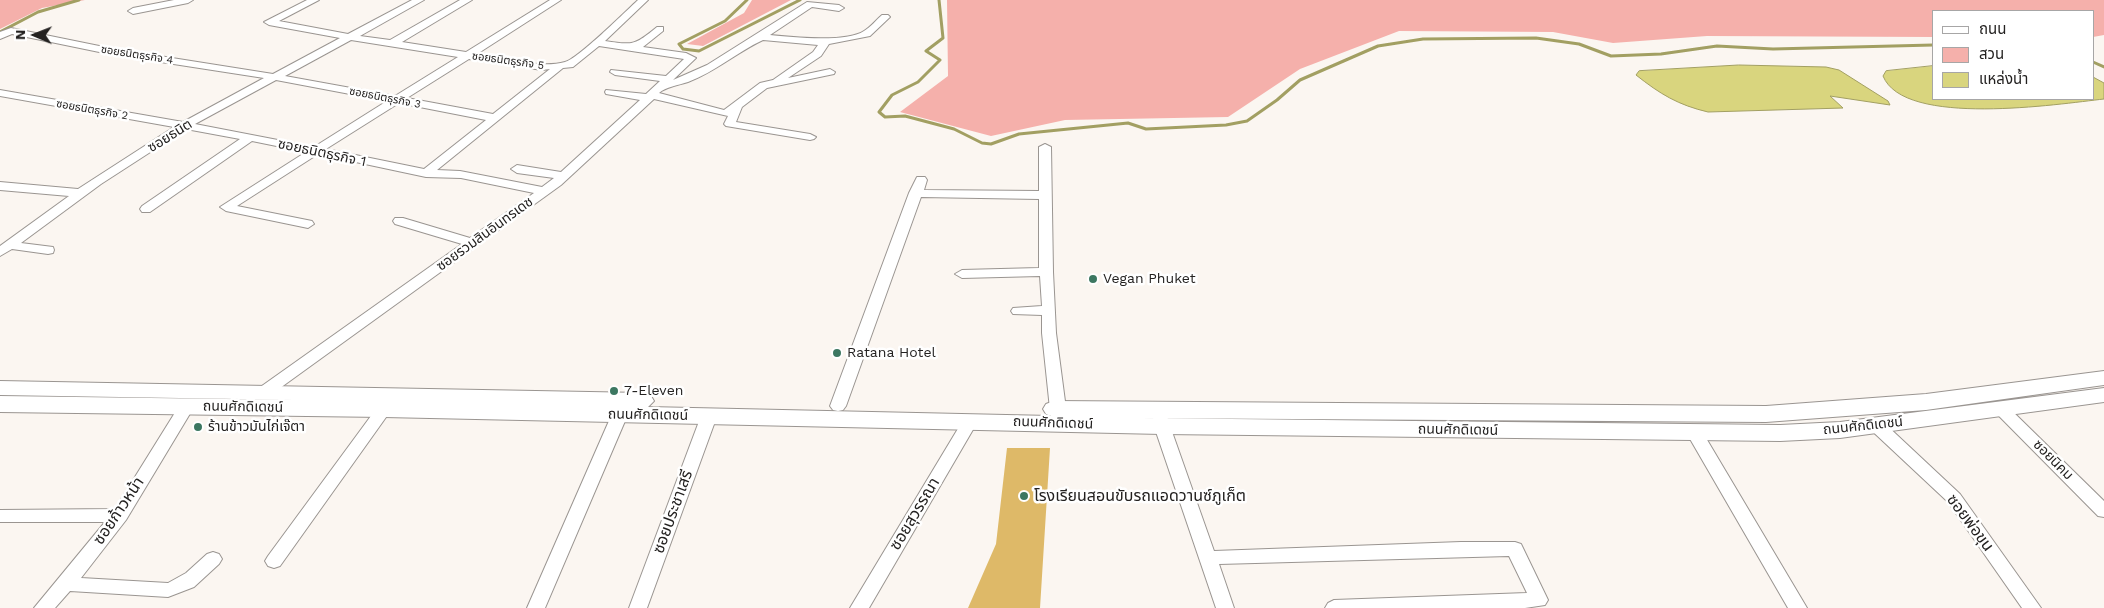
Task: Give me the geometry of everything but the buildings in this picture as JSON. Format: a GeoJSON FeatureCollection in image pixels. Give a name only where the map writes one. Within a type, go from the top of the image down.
{"type":"FeatureCollection","features":[{"type":"Feature","properties":{"kind":"main road","name":"ถนนศักดิเดชน์"},"geometry":{"type":"LineString","coordinates":[[0,388],[264,392],[838,406],[970,421],[1766,414],[1926,402],[2104,378]]}},
{"type":"Feature","properties":{"kind":"main road","name":"ถนนศักดิเดชน์"},"geometry":{"type":"LineString","coordinates":[[0,404],[709,416],[1058,409],[1161,419],[1780,434],[1876,425],[2104,395]]}},
{"type":"Feature","properties":{"kind":"street"},"geometry":{"type":"LineString","coordinates":[[133,11],[188,0]]}},
{"type":"Feature","properties":{"kind":"street","name":"ซอยธนิตธุรกิจ 5"},"geometry":{"type":"LineString","coordinates":[[314,0],[269,22],[350,37],[542,67],[569,65],[597,43],[643,0]]}},
{"type":"Feature","properties":{"kind":"street","name":"ซอยธนิต"},"geometry":{"type":"LineString","coordinates":[[5,248],[81,193],[185,125],[420,0]]}},
{"type":"Feature","properties":{"kind":"street"},"geometry":{"type":"LineString","coordinates":[[393,43],[467,0]]}},
{"type":"Feature","properties":{"kind":"street"},"geometry":{"type":"LineString","coordinates":[[308,224],[226,207],[556,0]]}},
{"type":"Feature","properties":{"kind":"street"},"geometry":{"type":"LineString","coordinates":[[610,92],[658,90],[670,86],[703,71],[740,46],[757,39],[810,4],[839,8]]}},
{"type":"Feature","properties":{"kind":"street"},"geometry":{"type":"LineString","coordinates":[[757,39],[767,37],[826,42],[867,34],[885,17]]}},
{"type":"Feature","properties":{"kind":"street"},"geometry":{"type":"LineString","coordinates":[[597,43],[635,48],[660,29]]}},
{"type":"Feature","properties":{"kind":"street","name":"ซอยธนิตธุรกิจ 4"},"geometry":{"type":"LineString","coordinates":[[0,36],[11,31],[109,51],[275,77]]}},
{"type":"Feature","properties":{"kind":"street"},"geometry":{"type":"LineString","coordinates":[[775,83],[817,54],[826,42]]}},
{"type":"Feature","properties":{"kind":"street","name":"ซอยรวมสินอินทรเดช"},"geometry":{"type":"LineString","coordinates":[[264,392],[564,176],[691,58],[629,48]]}},
{"type":"Feature","properties":{"kind":"street"},"geometry":{"type":"LineString","coordinates":[[426,173],[559,67]]}},
{"type":"Feature","properties":{"kind":"street"},"geometry":{"type":"LineString","coordinates":[[615,72],[658,90],[721,112],[730,111],[764,86],[830,72]]}},
{"type":"Feature","properties":{"kind":"street","name":"ซอยธนิตธุรกิจ 3"},"geometry":{"type":"LineString","coordinates":[[275,77],[494,118]]}},
{"type":"Feature","properties":{"kind":"street","name":"ซอยธนิตธุรกิจ 2"},"geometry":{"type":"LineString","coordinates":[[0,93],[185,125]]}},
{"type":"Feature","properties":{"kind":"street"},"geometry":{"type":"LineString","coordinates":[[737,106],[730,124],[810,137]]}},
{"type":"Feature","properties":{"kind":"street","name":"ซอยธนิตธุรกิจ 1"},"geometry":{"type":"LineString","coordinates":[[185,125],[426,173],[462,176],[544,191]]}},
{"type":"Feature","properties":{"kind":"street"},"geometry":{"type":"LineString","coordinates":[[146,209],[250,137]]}},
{"type":"Feature","properties":{"kind":"street"},"geometry":{"type":"LineString","coordinates":[[1045,147],[1044,195],[1049,333],[1058,409]]}},
{"type":"Feature","properties":{"kind":"street"},"geometry":{"type":"LineString","coordinates":[[516,169],[564,176]]}},
{"type":"Feature","properties":{"kind":"street"},"geometry":{"type":"LineString","coordinates":[[838,406],[921,180]]}},
{"type":"Feature","properties":{"kind":"street"},"geometry":{"type":"LineString","coordinates":[[0,186],[81,193]]}},
{"type":"Feature","properties":{"kind":"street"},"geometry":{"type":"LineString","coordinates":[[915,193],[1044,195]]}},
{"type":"Feature","properties":{"kind":"street"},"geometry":{"type":"LineString","coordinates":[[399,221],[472,243]]}},
{"type":"Feature","properties":{"kind":"street"},"geometry":{"type":"LineString","coordinates":[[5,248],[48,250]]}},
{"type":"Feature","properties":{"kind":"street"},"geometry":{"type":"LineString","coordinates":[[962,274],[1046,272]]}},
{"type":"Feature","properties":{"kind":"street"},"geometry":{"type":"LineString","coordinates":[[1018,311],[1049,310]]}},
{"type":"Feature","properties":{"kind":"street","name":"ซอยก้าวหน้า"},"geometry":{"type":"LineString","coordinates":[[43,608],[66,584],[120,515],[186,407]]}},
{"type":"Feature","properties":{"kind":"street"},"geometry":{"type":"LineString","coordinates":[[274,561],[384,409]]}},
{"type":"Feature","properties":{"kind":"street","name":"ซอยนิคม"},"geometry":{"type":"LineString","coordinates":[[2001,409],[2104,511]]}},
{"type":"Feature","properties":{"kind":"street"},"geometry":{"type":"LineString","coordinates":[[536,608],[620,414]]}},
{"type":"Feature","properties":{"kind":"street","name":"ซอยประชาเสรี"},"geometry":{"type":"LineString","coordinates":[[638,608],[709,416]]}},
{"type":"Feature","properties":{"kind":"street"},"geometry":{"type":"LineString","coordinates":[[1161,419],[1225,608]]}},
{"type":"Feature","properties":{"kind":"street","name":"ซอยสุวรรณา"},"geometry":{"type":"LineString","coordinates":[[859,608],[970,421]]}},
{"type":"Feature","properties":{"kind":"street","name":"ซอยพ่อขุน"},"geometry":{"type":"LineString","coordinates":[[1876,425],[1954,498],[2032,608]]}},
{"type":"Feature","properties":{"kind":"street"},"geometry":{"type":"LineString","coordinates":[[1694,432],[1798,608]]}},
{"type":"Feature","properties":{"kind":"street"},"geometry":{"type":"LineString","coordinates":[[0,516],[120,515]]}},
{"type":"Feature","properties":{"kind":"street"},"geometry":{"type":"LineString","coordinates":[[1207,558],[1515,549],[1539,600],[1495,604],[1334,608]]}},
{"type":"Feature","properties":{"kind":"street"},"geometry":{"type":"LineString","coordinates":[[66,584],[168,590],[188,582],[213,559]]}},
{"type":"Feature","properties":{"kind":"green space"},"geometry":{"type":"Polygon","coordinates":[[[0,0],[85,0],[42,8],[0,29],[0,0]]]}},
{"type":"Feature","properties":{"kind":"green space"},"geometry":{"type":"Polygon","coordinates":[[[752,0],[791,0],[703,46],[687,44],[744,13],[752,0]]]}},
{"type":"Feature","properties":{"kind":"green space"},"geometry":{"type":"Polygon","coordinates":[[[947,0],[2104,0],[2104,35],[2094,37],[2094,10],[1932,10],[1932,37],[1707,36],[1613,43],[1553,32],[1399,31],[1300,69],[1228,117],[1065,120],[991,136],[900,112],[948,76],[947,0]]]}},
{"type":"Feature","properties":{"kind":"water"},"geometry":{"type":"Polygon","coordinates":[[[1739,65],[1826,67],[1839,70],[1888,101],[1890,105],[1830,96],[1843,108],[1708,112],[1687,106],[1670,98],[1636,75],[1639,71],[1739,65]]]}},
{"type":"Feature","properties":{"kind":"water"},"geometry":{"type":"Polygon","coordinates":[[[1932,66],[1932,100],[2094,100],[2094,78],[2104,83],[2104,99],[2020,108],[1950,107],[1920,102],[1897,92],[1883,76],[1886,71],[1932,66]]]}},
{"type":"Feature","properties":{"kind":"waterway"},"geometry":{"type":"LineString","coordinates":[[0,32],[38,12],[79,0]]}},
{"type":"Feature","properties":{"kind":"waterway"},"geometry":{"type":"LineString","coordinates":[[747,0],[725,21],[679,44],[683,49],[699,51],[800,0]]}},
{"type":"Feature","properties":{"kind":"waterway"},"geometry":{"type":"LineString","coordinates":[[939,0],[943,38],[926,51],[940,60],[918,82],[892,95],[879,112],[885,117],[905,116],[954,129],[982,143],[991,144],[1019,134],[1128,123],[1146,129],[1226,125],[1247,121],[1277,100],[1300,80],[1378,46],[1423,39],[1536,38],[1579,44],[1611,56],[1661,54],[1717,46],[1773,49],[1932,45]]}},
{"type":"Feature","properties":{"kind":"waterway"},"geometry":{"type":"LineString","coordinates":[[2094,62],[2104,67]]}},
{"type":"Feature","properties":{"kind":"place","name":"Vegan Phuket"},"geometry":{"type":"Point","coordinates":[1093,279]}},
{"type":"Feature","properties":{"kind":"place","name":"Ratana Hotel"},"geometry":{"type":"Point","coordinates":[837,353]}},
{"type":"Feature","properties":{"kind":"place","name":"7-Eleven"},"geometry":{"type":"Point","coordinates":[614,391]}},
{"type":"Feature","properties":{"kind":"place","name":"ร้านข้าวมันไก่เจ๊ตา"},"geometry":{"type":"Point","coordinates":[198,427]}},
{"type":"Feature","properties":{"kind":"place","name":"โรงเรียนสอนขับรถแอดวานซ์ภูเก็ต"},"geometry":{"type":"Point","coordinates":[1024,496]}}]}
